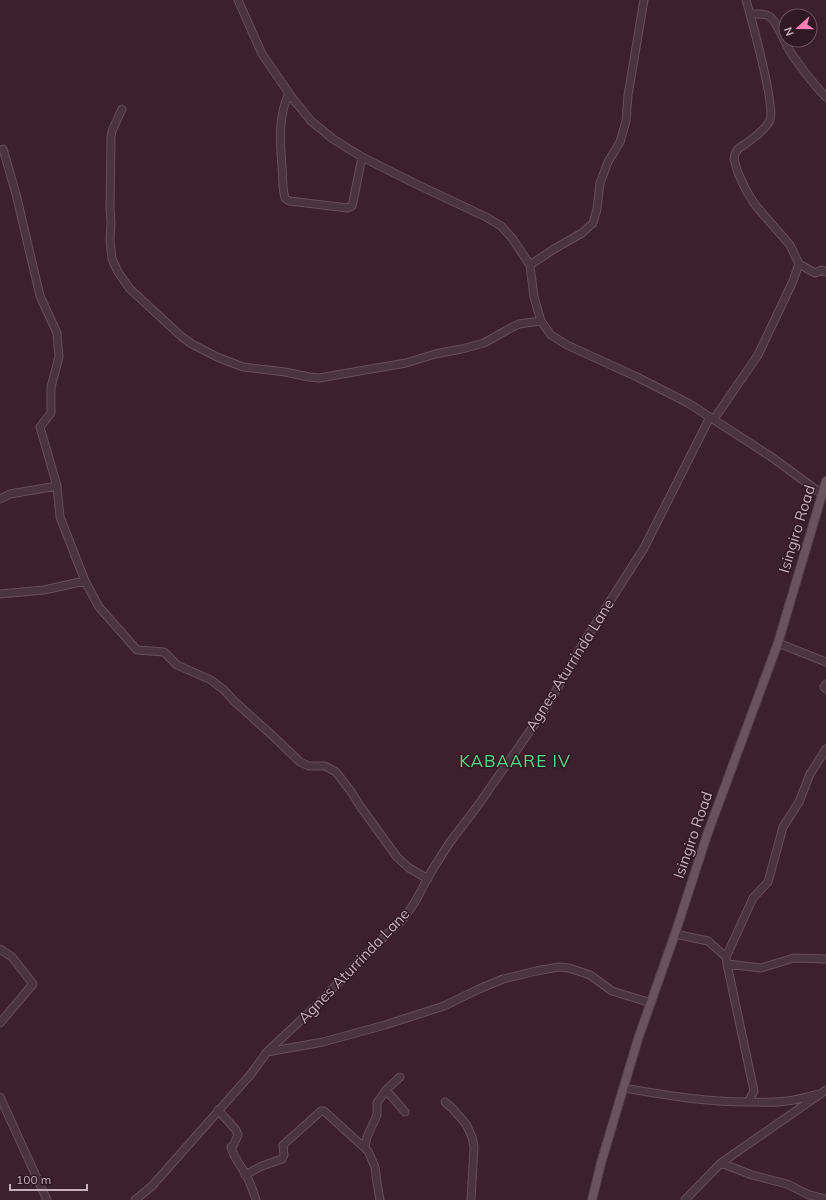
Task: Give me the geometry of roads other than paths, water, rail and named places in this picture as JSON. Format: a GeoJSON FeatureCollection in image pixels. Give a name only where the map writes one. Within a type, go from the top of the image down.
{"type":"FeatureCollection","features":[{"type":"Feature","properties":{"kind":"main road","name":"Isingiro Road"},"geometry":{"type":"LineString","coordinates":[[592,1200],[601,1163],[638,1039],[675,934],[707,835],[778,643],[826,482]]}},
{"type":"Feature","properties":{"kind":"street"},"geometry":{"type":"LineString","coordinates":[[238,0],[262,54],[289,93],[311,121],[333,139],[362,157],[502,226],[530,265],[534,297],[541,321],[551,335],[567,345],[688,403],[770,456],[822,494]]}},
{"type":"Feature","properties":{"kind":"street"},"geometry":{"type":"LineString","coordinates":[[530,265],[582,233],[593,224],[597,209],[600,183],[608,162],[620,142],[626,121],[629,88],[644,0]]}},
{"type":"Feature","properties":{"kind":"street"},"geometry":{"type":"LineString","coordinates":[[746,0],[771,111],[770,120],[767,126],[735,154],[734,159],[738,173],[756,206],[790,245],[799,264],[814,273],[822,270],[826,272]]}},
{"type":"Feature","properties":{"kind":"street"},"geometry":{"type":"LineString","coordinates":[[750,14],[769,16],[774,21],[790,52],[826,97]]}},
{"type":"Feature","properties":{"kind":"street"},"geometry":{"type":"LineString","coordinates":[[289,93],[284,104],[281,118],[280,139],[285,198],[289,201],[348,208],[352,206],[362,157]]}},
{"type":"Feature","properties":{"kind":"street"},"geometry":{"type":"LineString","coordinates":[[122,109],[112,131],[111,137],[110,240],[112,259],[118,272],[130,289],[161,319],[192,344],[217,357],[243,367],[318,378],[406,363],[435,354],[462,349],[484,343],[519,324],[541,321]]}},
{"type":"Feature","properties":{"kind":"street"},"geometry":{"type":"LineString","coordinates":[[3,149],[16,194],[40,296],[57,332],[59,357],[51,387],[52,413],[40,427],[57,486],[60,517],[85,581],[99,607],[137,650],[164,652],[177,665],[210,680],[224,690],[300,762],[309,766],[325,766],[336,772],[397,857],[408,868],[428,879]]}},
{"type":"Feature","properties":{"kind":"street","name":"Agnes Aturrinda Lane"},"geometry":{"type":"LineString","coordinates":[[135,1200],[152,1186],[251,1074],[267,1052],[321,1001],[359,961],[403,919],[415,902],[450,842],[476,808],[544,711],[584,642],[644,548],[712,418],[758,355],[793,281],[799,264]]}},
{"type":"Feature","properties":{"kind":"street"},"geometry":{"type":"LineString","coordinates":[[0,499],[10,494],[57,486]]}},
{"type":"Feature","properties":{"kind":"street"},"geometry":{"type":"LineString","coordinates":[[0,594],[44,590],[85,581]]}},
{"type":"Feature","properties":{"kind":"street"},"geometry":{"type":"LineString","coordinates":[[778,643],[826,662]]}},
{"type":"Feature","properties":{"kind":"street"},"geometry":{"type":"LineString","coordinates":[[826,684],[824,687],[826,689]]}},
{"type":"Feature","properties":{"kind":"street"},"geometry":{"type":"LineString","coordinates":[[726,960],[753,898],[768,882],[783,827],[799,802],[810,774],[826,749]]}},
{"type":"Feature","properties":{"kind":"street"},"geometry":{"type":"LineString","coordinates":[[675,934],[708,941],[726,960],[754,1091],[748,1102]]}},
{"type":"Feature","properties":{"kind":"street"},"geometry":{"type":"LineString","coordinates":[[0,949],[12,957],[33,984],[0,1023]]}},
{"type":"Feature","properties":{"kind":"street"},"geometry":{"type":"LineString","coordinates":[[726,960],[761,968],[794,958],[826,959]]}},
{"type":"Feature","properties":{"kind":"street"},"geometry":{"type":"LineString","coordinates":[[267,1052],[280,1051],[323,1042],[385,1025],[444,1006],[478,989],[503,979],[559,967],[569,968],[590,975],[612,991],[651,1003]]}},
{"type":"Feature","properties":{"kind":"street"},"geometry":{"type":"LineString","coordinates":[[365,1148],[367,1137],[377,1116],[378,1103],[386,1090],[400,1077]]}},
{"type":"Feature","properties":{"kind":"street"},"geometry":{"type":"LineString","coordinates":[[623,1088],[701,1100],[748,1102],[788,1101],[823,1092]]}},
{"type":"Feature","properties":{"kind":"street"},"geometry":{"type":"LineString","coordinates":[[386,1090],[405,1112]]}},
{"type":"Feature","properties":{"kind":"street"},"geometry":{"type":"LineString","coordinates":[[685,1200],[721,1163],[823,1092]]}},
{"type":"Feature","properties":{"kind":"street"},"geometry":{"type":"LineString","coordinates":[[0,1097],[47,1200]]}},
{"type":"Feature","properties":{"kind":"street"},"geometry":{"type":"LineString","coordinates":[[445,1102],[466,1124],[472,1137],[474,1147],[471,1200]]}},
{"type":"Feature","properties":{"kind":"street"},"geometry":{"type":"LineString","coordinates":[[218,1110],[236,1130],[238,1135],[231,1147],[256,1200]]}},
{"type":"Feature","properties":{"kind":"street"},"geometry":{"type":"LineString","coordinates":[[245,1175],[262,1166],[282,1159],[284,1155],[283,1145],[321,1111],[324,1111],[368,1151],[375,1167],[380,1200]]}},
{"type":"Feature","properties":{"kind":"street"},"geometry":{"type":"LineString","coordinates":[[721,1163],[752,1175],[787,1184],[809,1195],[826,1199]]}},
{"type":"Feature","properties":{"kind":"district","name":"KABAARE IV"},"geometry":{"type":"Point","coordinates":[515,761]}}]}
